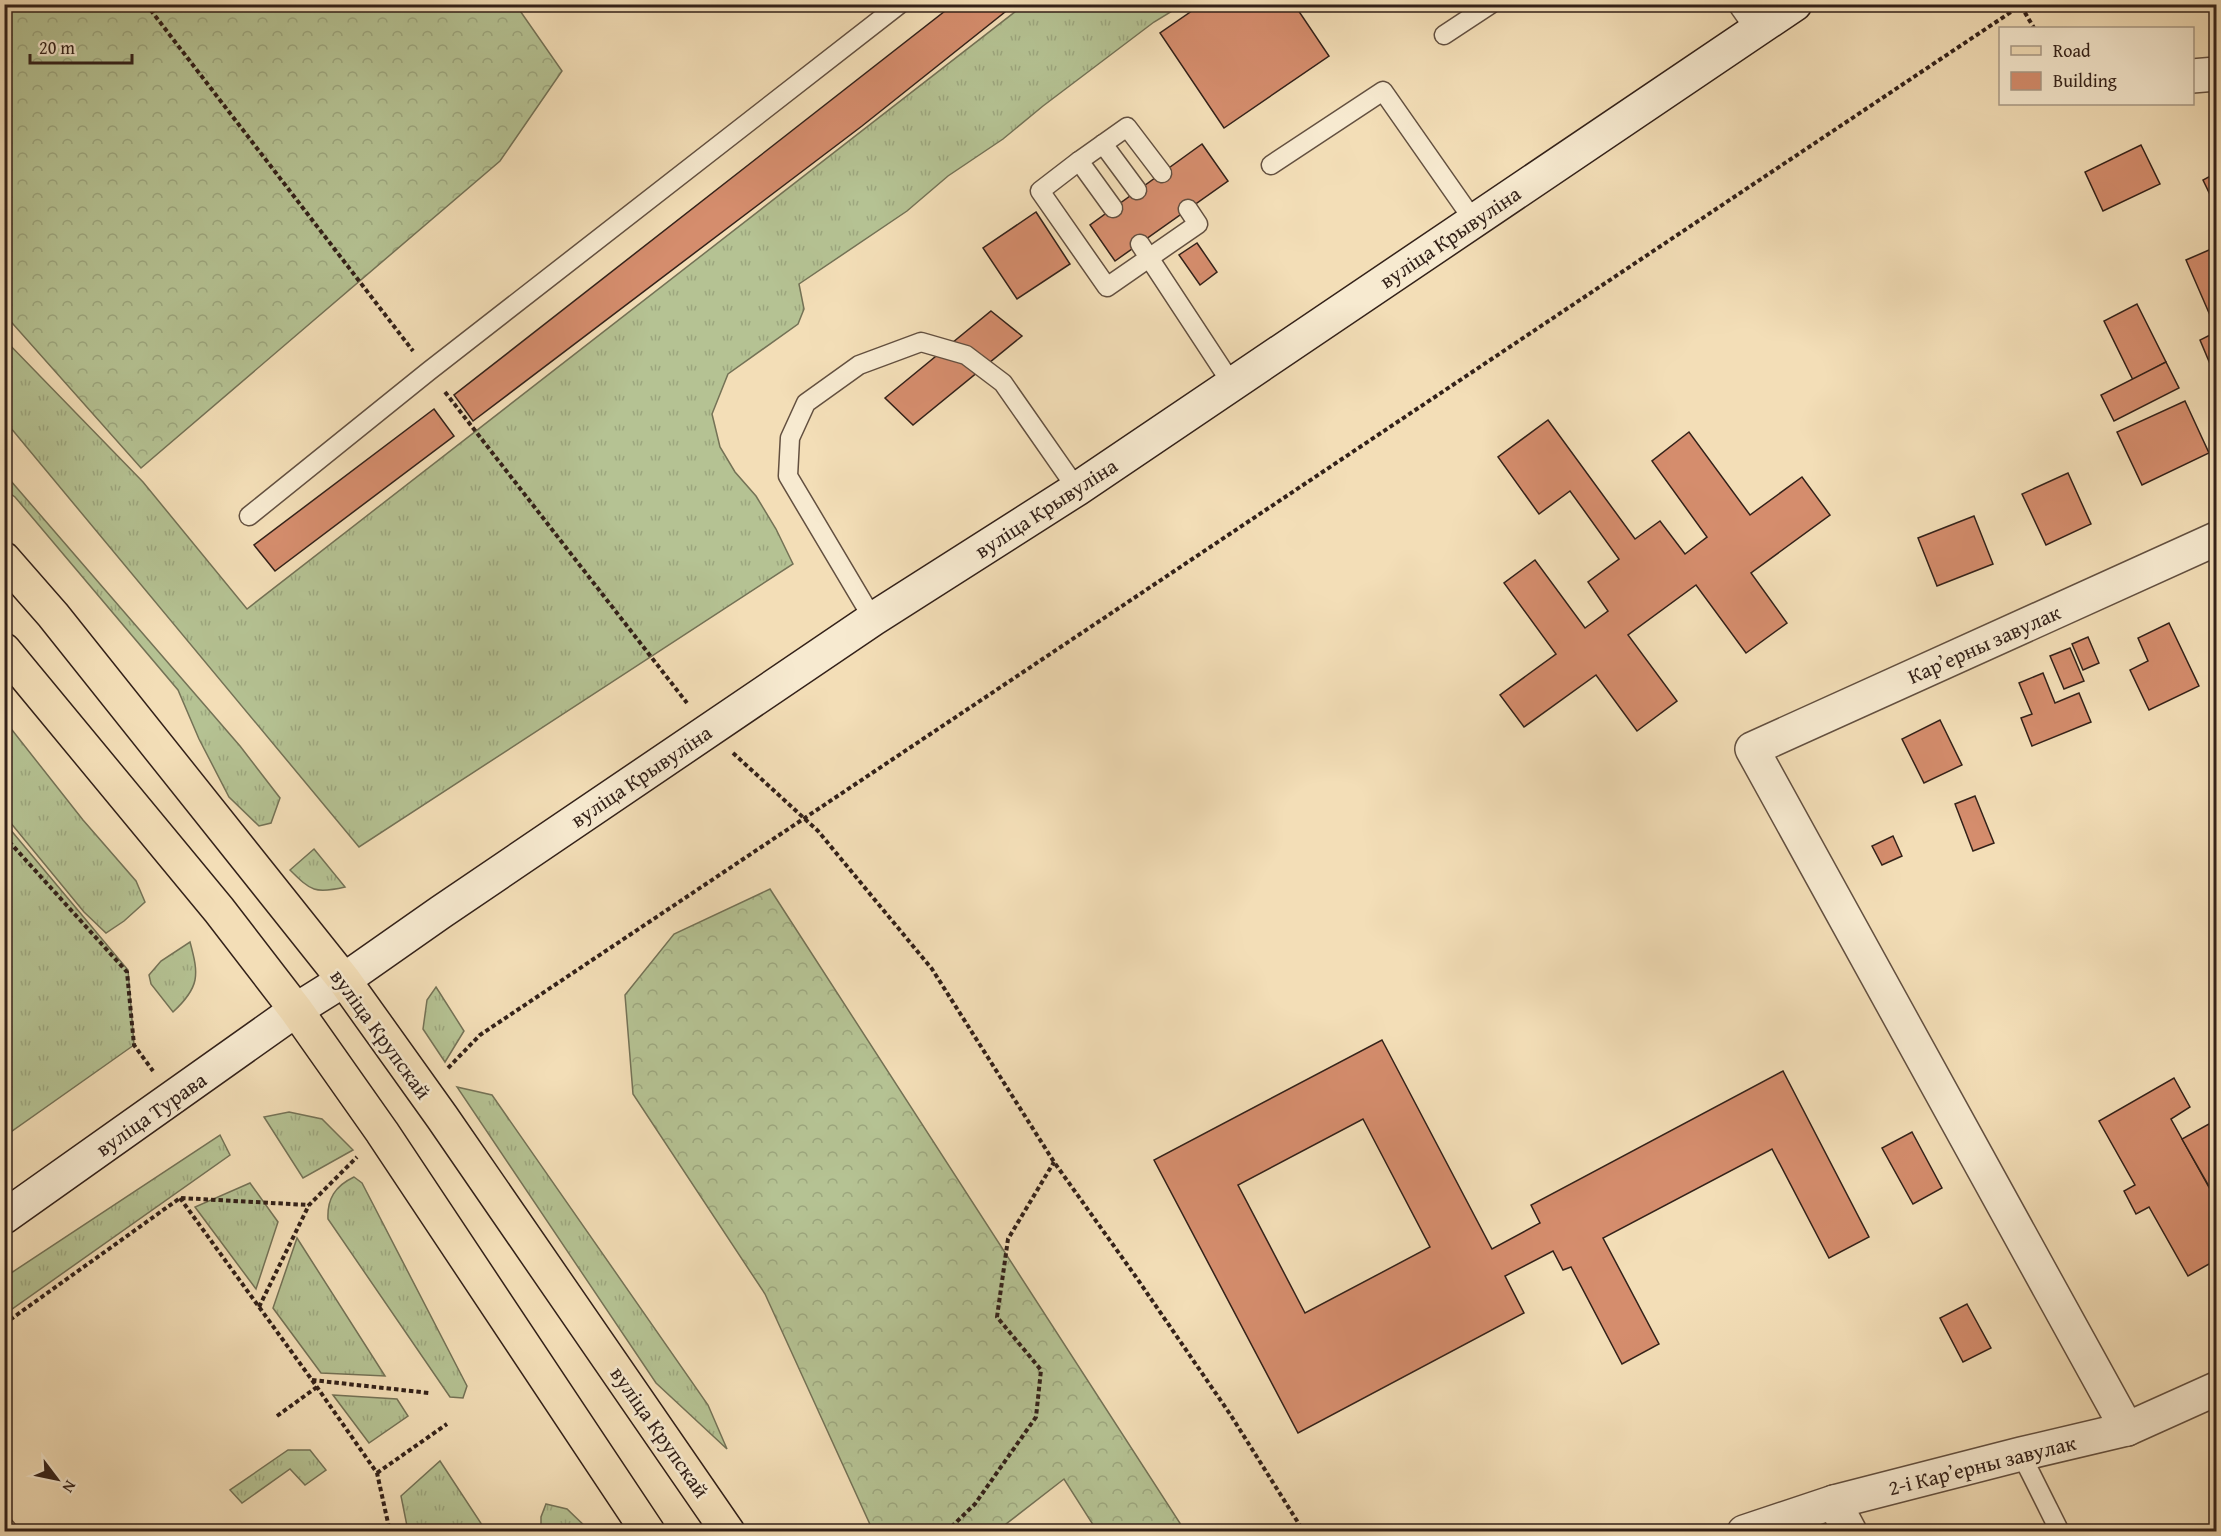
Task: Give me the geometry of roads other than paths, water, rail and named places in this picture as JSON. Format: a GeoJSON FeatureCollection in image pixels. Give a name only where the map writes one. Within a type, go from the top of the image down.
{"type":"FeatureCollection","features":[{"type":"Feature","properties":{"kind":"main road","name":"вуліца Крывуліна"},"geometry":{"type":"LineString","coordinates":[[296,1010],[344,980],[873,619],[1077,489],[1795,4]]}},
{"type":"Feature","properties":{"kind":"main road"},"geometry":{"type":"LineString","coordinates":[[2194,76],[2217,74]]}},
{"type":"Feature","properties":{"kind":"main road","name":"Карʼерны завулак"},"geometry":{"type":"LineString","coordinates":[[2127,1429],[1752,749],[2217,539]]}},
{"type":"Feature","properties":{"kind":"main road","name":"вуліца Крупскай"},"geometry":{"type":"LineString","coordinates":[[4,559],[53,615],[344,980],[449,1127],[728,1532]]}},
{"type":"Feature","properties":{"kind":"main road"},"geometry":{"type":"LineString","coordinates":[[4,650],[219,910],[296,1010],[382,1132],[648,1532]]}},
{"type":"Feature","properties":{"kind":"main road","name":"вуліца Турава"},"geometry":{"type":"LineString","coordinates":[[4,1217],[296,1010]]}},
{"type":"Feature","properties":{"kind":"main road","name":"2-і Карʼерны завулак"},"geometry":{"type":"LineString","coordinates":[[1744,1532],[1834,1502],[2127,1429],[2217,1389]]}},
{"type":"Feature","properties":{"kind":"main road"},"geometry":{"type":"LineString","coordinates":[[1834,1502],[1850,1532]]}},
{"type":"Feature","properties":{"kind":"lane"},"geometry":{"type":"LineString","coordinates":[[249,516],[438,364],[900,4]]}},
{"type":"Feature","properties":{"kind":"lane"},"geometry":{"type":"LineString","coordinates":[[1444,35],[1491,4]]}},
{"type":"Feature","properties":{"kind":"lane"},"geometry":{"type":"LineString","coordinates":[[1737,4],[1756,31]]}},
{"type":"Feature","properties":{"kind":"lane"},"geometry":{"type":"LineString","coordinates":[[1271,165],[1383,91],[1474,220]]}},
{"type":"Feature","properties":{"kind":"lane"},"geometry":{"type":"LineString","coordinates":[[1162,173],[1127,127],[1040,191],[1107,287],[1145,251],[1169,234],[1198,224],[1188,209]]}},
{"type":"Feature","properties":{"kind":"lane"},"geometry":{"type":"LineString","coordinates":[[1103,144],[1137,190]]}},
{"type":"Feature","properties":{"kind":"lane"},"geometry":{"type":"LineString","coordinates":[[1079,161],[1113,208]]}},
{"type":"Feature","properties":{"kind":"lane"},"geometry":{"type":"LineString","coordinates":[[1145,251],[1232,384]]}},
{"type":"Feature","properties":{"kind":"lane"},"geometry":{"type":"LineString","coordinates":[[873,619],[788,476],[790,438],[806,403],[859,365],[921,342],[966,355],[1003,383],[1077,489]]}},
{"type":"Feature","properties":{"kind":"lane"},"geometry":{"type":"LineString","coordinates":[[2021,1454],[2060,1532]]}},
{"type":"Feature","properties":{"kind":"lane"},"geometry":{"type":"LineString","coordinates":[[4,1526],[9,1532]]}}]}
